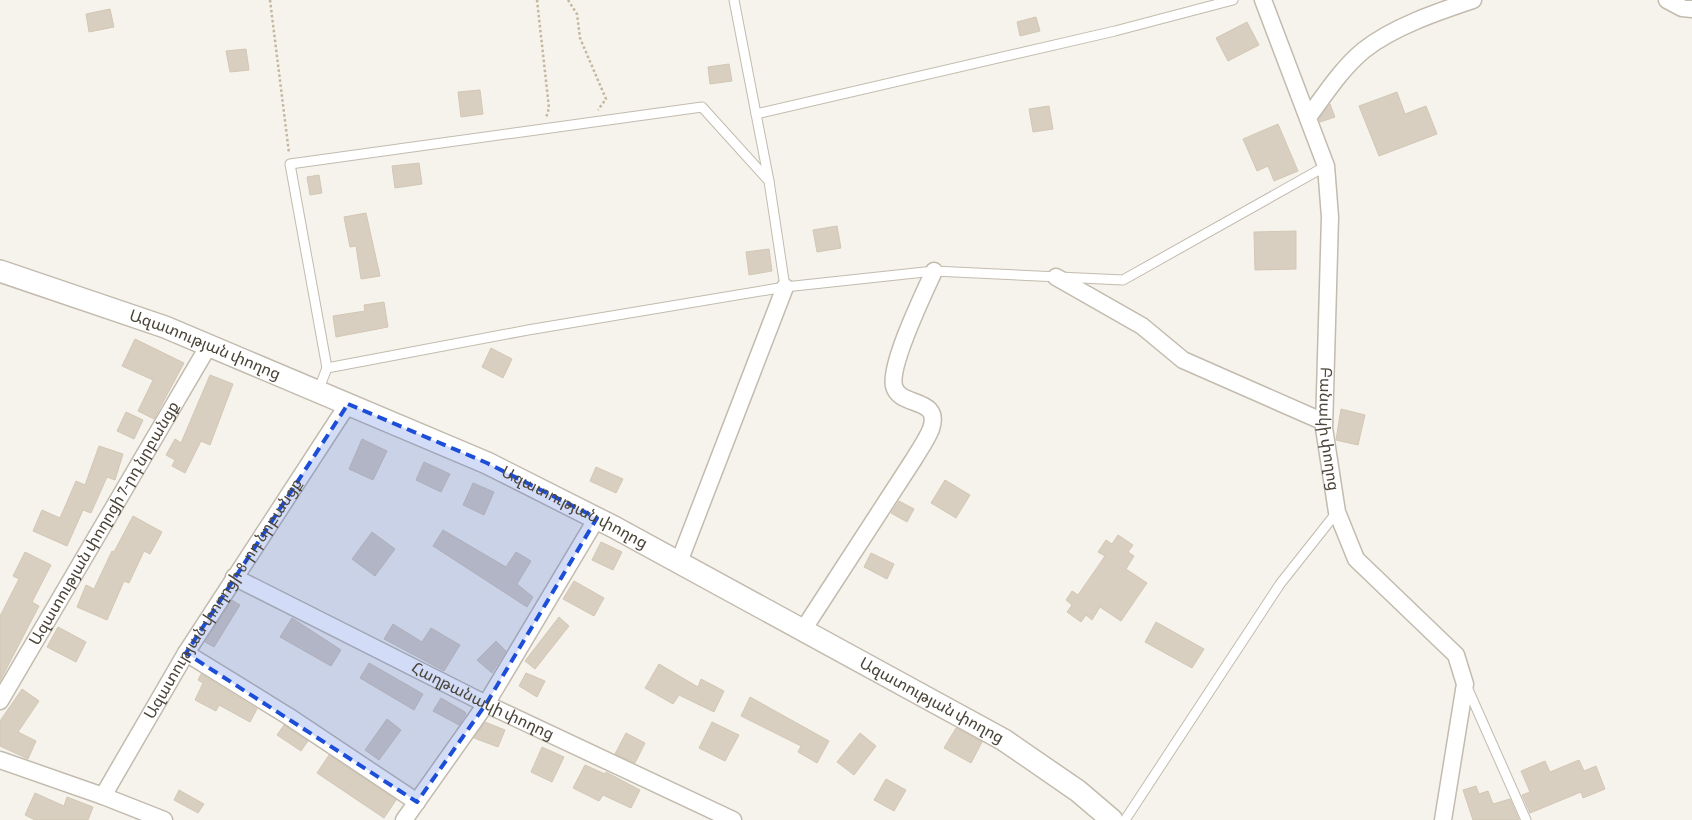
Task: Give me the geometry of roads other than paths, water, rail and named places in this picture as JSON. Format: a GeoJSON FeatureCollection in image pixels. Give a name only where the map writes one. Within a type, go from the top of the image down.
{"type":"FeatureCollection","features":[{"type":"Feature","properties":{"kind":"street","name":"Բանակի փողոց"},"geometry":{"type":"LineString","coordinates":[[1263,0],[1309,116],[1326,166],[1330,217],[1324,422],[1336,512],[1356,559],[1456,655],[1466,684],[1443,820]]}},
{"type":"Feature","properties":{"kind":"street"},"geometry":{"type":"LineString","coordinates":[[1309,116],[1338,76],[1364,50],[1430,15],[1473,0]]}},
{"type":"Feature","properties":{"kind":"street"},"geometry":{"type":"LineString","coordinates":[[1667,0],[1682,8],[1692,9]]}},
{"type":"Feature","properties":{"kind":"street","name":"Ազատության փողոց"},"geometry":{"type":"LineString","coordinates":[[0,271],[165,326],[487,463],[597,518],[1004,740],[1078,791],[1112,820]]}},
{"type":"Feature","properties":{"kind":"street"},"geometry":{"type":"LineString","coordinates":[[803,630],[931,430],[934,419],[932,412],[925,406],[900,395],[894,388],[893,379],[907,333],[934,271]]}},
{"type":"Feature","properties":{"kind":"street"},"geometry":{"type":"LineString","coordinates":[[1056,277],[1142,326],[1184,360],[1324,422]]}},
{"type":"Feature","properties":{"kind":"street"},"geometry":{"type":"LineString","coordinates":[[679,562],[785,287]]}},
{"type":"Feature","properties":{"kind":"street","name":"Ազատության փողոցի 7-րդ նրբանցք"},"geometry":{"type":"LineString","coordinates":[[0,701],[209,345]]}},
{"type":"Feature","properties":{"kind":"street","name":"Ազատության փողոցի 8-րդ նրբանցք"},"geometry":{"type":"LineString","coordinates":[[103,796],[186,653],[348,404]]}},
{"type":"Feature","properties":{"kind":"street"},"geometry":{"type":"LineString","coordinates":[[404,820],[486,704],[597,518]]}},
{"type":"Feature","properties":{"kind":"street","name":"Հաղթանակի փողոց"},"geometry":{"type":"LineString","coordinates":[[234,577],[486,704],[734,820]]}},
{"type":"Feature","properties":{"kind":"street"},"geometry":{"type":"LineString","coordinates":[[186,653],[288,716],[417,802]]}},
{"type":"Feature","properties":{"kind":"street"},"geometry":{"type":"LineString","coordinates":[[0,760],[103,796],[164,820]]}},
{"type":"Feature","properties":{"kind":"lane"},"geometry":{"type":"LineString","coordinates":[[734,0],[769,181],[785,287]]}},
{"type":"Feature","properties":{"kind":"lane"},"geometry":{"type":"LineString","coordinates":[[756,114],[1115,31],[1233,0]]}},
{"type":"Feature","properties":{"kind":"lane"},"geometry":{"type":"LineString","coordinates":[[318,391],[327,368],[290,164],[702,107],[769,181]]}},
{"type":"Feature","properties":{"kind":"lane"},"geometry":{"type":"LineString","coordinates":[[327,368],[528,330],[785,287],[934,271],[1123,280],[1326,166]]}},
{"type":"Feature","properties":{"kind":"lane"},"geometry":{"type":"LineString","coordinates":[[1125,820],[1280,584],[1336,512]]}},
{"type":"Feature","properties":{"kind":"lane"},"geometry":{"type":"LineString","coordinates":[[1466,684],[1526,820]]}}]}
